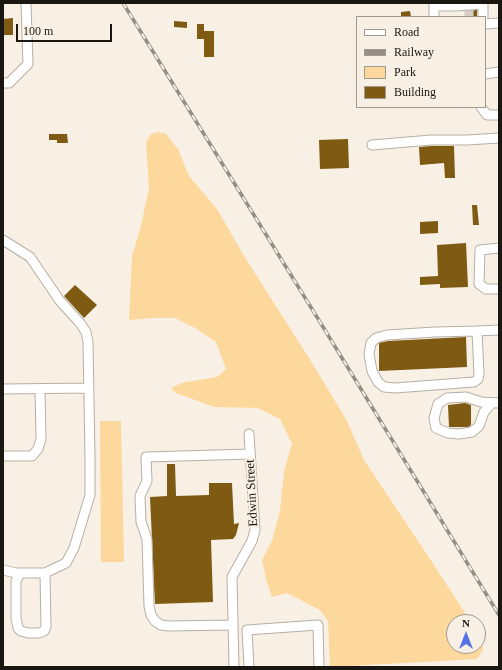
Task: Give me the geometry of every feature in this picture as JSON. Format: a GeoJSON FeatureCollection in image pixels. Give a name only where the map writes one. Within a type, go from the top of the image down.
{"type":"FeatureCollection","features":[{"type":"Feature","properties":{"kind":"street"},"geometry":{"type":"LineString","coordinates":[[3,83],[9,83],[28,64],[26,3]]}},
{"type":"Feature","properties":{"kind":"street"},"geometry":{"type":"LineString","coordinates":[[434,16],[434,5],[456,4],[475,9]]}},
{"type":"Feature","properties":{"kind":"street"},"geometry":{"type":"LineString","coordinates":[[486,24],[499,24]]}},
{"type":"Feature","properties":{"kind":"street"},"geometry":{"type":"LineString","coordinates":[[486,74],[499,72]]}},
{"type":"Feature","properties":{"kind":"street"},"geometry":{"type":"LineString","coordinates":[[482,108],[487,115],[499,115]]}},
{"type":"Feature","properties":{"kind":"street"},"geometry":{"type":"LineString","coordinates":[[372,145],[431,140],[499,138]]}},
{"type":"Feature","properties":{"kind":"street"},"geometry":{"type":"LineString","coordinates":[[3,240],[30,257],[60,301],[86,332],[88,342],[90,495],[74,548],[66,563],[45,573],[20,573],[3,570]]}},
{"type":"Feature","properties":{"kind":"street"},"geometry":{"type":"LineString","coordinates":[[499,248],[480,250],[479,284],[486,289],[499,289]]}},
{"type":"Feature","properties":{"kind":"street"},"geometry":{"type":"LineString","coordinates":[[477,331],[479,374],[478,379],[474,382],[395,388],[384,387],[378,382],[372,371],[369,354],[370,343],[376,338],[387,335],[499,330]]}},
{"type":"Feature","properties":{"kind":"street"},"geometry":{"type":"LineString","coordinates":[[3,389],[89,388]]}},
{"type":"Feature","properties":{"kind":"street"},"geometry":{"type":"LineString","coordinates":[[3,456],[32,456],[38,449],[41,439],[40,389]]}},
{"type":"Feature","properties":{"kind":"street"},"geometry":{"type":"LineString","coordinates":[[466,397],[481,402],[495,403],[484,412],[479,426],[472,432],[459,434],[448,433],[436,428],[434,418],[438,404],[447,398],[466,397]]}},
{"type":"Feature","properties":{"kind":"street","name":"Edwin Street"},"geometry":{"type":"LineString","coordinates":[[234,667],[232,577],[252,541],[255,530],[249,434]]}},
{"type":"Feature","properties":{"kind":"street"},"geometry":{"type":"LineString","coordinates":[[233,625],[168,626],[161,625],[155,621],[151,615],[149,606],[148,539],[141,522],[140,496],[147,482],[146,457],[250,454]]}},
{"type":"Feature","properties":{"kind":"street"},"geometry":{"type":"LineString","coordinates":[[20,573],[16,580],[17,623],[20,631],[28,633],[44,631],[46,627],[45,573]]}},
{"type":"Feature","properties":{"kind":"street"},"geometry":{"type":"LineString","coordinates":[[249,667],[247,630],[318,625],[319,667]]}},
{"type":"Feature","properties":{"kind":"green space"},"geometry":{"type":"Polygon","coordinates":[[[157,132],[166,134],[178,149],[189,176],[217,209],[244,256],[347,421],[364,460],[466,614],[446,614],[446,654],[480,654],[477,659],[330,667],[328,621],[320,610],[287,593],[272,597],[262,560],[272,541],[280,511],[284,471],[292,444],[280,419],[258,408],[214,407],[176,393],[171,388],[181,383],[217,377],[226,369],[216,342],[195,328],[175,318],[129,320],[132,256],[141,226],[149,188],[146,142],[151,134],[157,132]]]}},
{"type":"Feature","properties":{"kind":"green space"},"geometry":{"type":"Polygon","coordinates":[[[100,421],[121,421],[124,562],[101,562],[100,421]]]}},
{"type":"Feature","properties":{"kind":"building"},"geometry":{"type":"Polygon","coordinates":[[[477,10],[477,16],[468,16],[468,11],[477,10]]]}},
{"type":"Feature","properties":{"kind":"building"},"geometry":{"type":"Polygon","coordinates":[[[410,11],[411,16],[401,16],[401,12],[410,11]]]}},
{"type":"Feature","properties":{"kind":"building"},"geometry":{"type":"Polygon","coordinates":[[[13,18],[13,35],[3,35],[3,19],[13,18]]]}},
{"type":"Feature","properties":{"kind":"building"},"geometry":{"type":"Polygon","coordinates":[[[174,21],[187,22],[187,28],[174,27],[174,21]]]}},
{"type":"Feature","properties":{"kind":"building"},"geometry":{"type":"Polygon","coordinates":[[[197,24],[204,24],[204,31],[214,31],[214,57],[204,57],[204,39],[197,39],[197,24]]]}},
{"type":"Feature","properties":{"kind":"building"},"geometry":{"type":"Polygon","coordinates":[[[49,134],[67,134],[68,143],[57,143],[57,140],[49,140],[49,134]]]}},
{"type":"Feature","properties":{"kind":"building"},"geometry":{"type":"Polygon","coordinates":[[[348,139],[349,168],[320,169],[319,140],[348,139]]]}},
{"type":"Feature","properties":{"kind":"building"},"geometry":{"type":"Polygon","coordinates":[[[454,146],[455,178],[445,178],[444,163],[420,165],[419,147],[454,146]]]}},
{"type":"Feature","properties":{"kind":"building"},"geometry":{"type":"Polygon","coordinates":[[[472,205],[477,205],[479,225],[473,225],[472,205]]]}},
{"type":"Feature","properties":{"kind":"building"},"geometry":{"type":"Polygon","coordinates":[[[438,221],[438,233],[420,234],[420,222],[438,221]]]}},
{"type":"Feature","properties":{"kind":"building"},"geometry":{"type":"Polygon","coordinates":[[[466,243],[468,287],[440,288],[440,284],[420,285],[420,277],[438,276],[437,245],[466,243]]]}},
{"type":"Feature","properties":{"kind":"building"},"geometry":{"type":"Polygon","coordinates":[[[75,285],[97,305],[84,318],[64,296],[75,285]]]}},
{"type":"Feature","properties":{"kind":"building"},"geometry":{"type":"Polygon","coordinates":[[[466,337],[467,367],[379,371],[379,343],[388,341],[466,337]]]}},
{"type":"Feature","properties":{"kind":"building"},"geometry":{"type":"Polygon","coordinates":[[[465,403],[471,405],[471,425],[468,427],[449,427],[448,405],[465,403]]]}},
{"type":"Feature","properties":{"kind":"building"},"geometry":{"type":"Polygon","coordinates":[[[167,464],[175,464],[176,496],[209,495],[209,483],[232,483],[234,524],[239,523],[236,535],[233,539],[211,540],[213,602],[155,604],[150,497],[167,496],[167,464]]]}},
{"type":"Feature","properties":{"kind":"tunnel"},"geometry":{"type":"LineString","coordinates":[[469,10],[469,16]]}},
{"type":"Feature","properties":{"kind":"railway"},"geometry":{"type":"LineString","coordinates":[[123,3],[499,615]]}}]}
